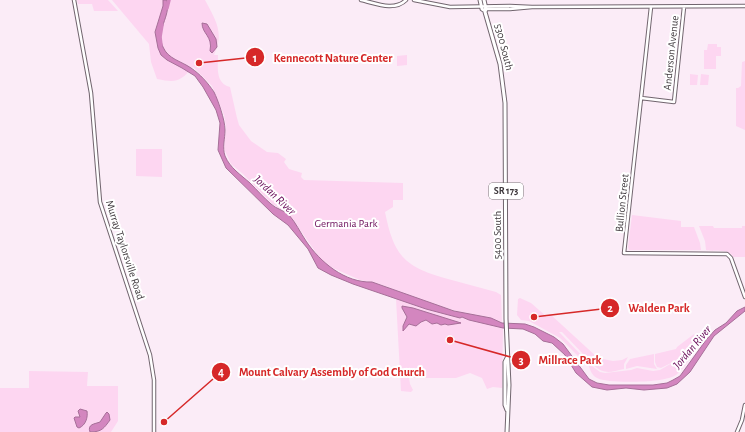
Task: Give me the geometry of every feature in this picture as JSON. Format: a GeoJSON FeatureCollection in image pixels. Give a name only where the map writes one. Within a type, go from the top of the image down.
{"type":"FeatureCollection","features":[{"type":"Feature","properties":{"kind":"main road","name":"5300 South"},"geometry":{"type":"LineString","coordinates":[[480,0],[498,54],[504,88]]}},
{"type":"Feature","properties":{"kind":"main road","name":"5300 South"},"geometry":{"type":"LineString","coordinates":[[483,8],[484,0]]}},
{"type":"Feature","properties":{"kind":"main road","name":"5400 South"},"geometry":{"type":"LineString","coordinates":[[504,88],[506,115],[507,358],[505,362],[507,385],[505,405],[507,412],[507,432]]}},
{"type":"Feature","properties":{"kind":"street","name":"Murray Taylorsville Road"},"geometry":{"type":"LineString","coordinates":[[74,0],[91,93],[100,202],[151,359],[154,380],[154,432]]}},
{"type":"Feature","properties":{"kind":"street"},"geometry":{"type":"LineString","coordinates":[[361,0],[392,6],[399,5],[406,0]]}},
{"type":"Feature","properties":{"kind":"street"},"geometry":{"type":"LineString","coordinates":[[414,0],[450,7],[483,8],[745,6]]}},
{"type":"Feature","properties":{"kind":"street","name":"Bullion Street"},"geometry":{"type":"LineString","coordinates":[[651,7],[624,253],[727,254],[731,258],[745,294]]}},
{"type":"Feature","properties":{"kind":"street","name":"Anderson Avenue"},"geometry":{"type":"LineString","coordinates":[[642,98],[674,102],[684,7]]}},
{"type":"Feature","properties":{"kind":"street"},"geometry":{"type":"LineString","coordinates":[[737,432],[742,420],[745,405]]}},
{"type":"Feature","properties":{"kind":"green space"},"geometry":{"type":"Polygon","coordinates":[[[77,0],[108,0],[118,11],[94,11],[92,4],[78,4],[77,0]]]}},
{"type":"Feature","properties":{"kind":"green space","name":"Germania Park"},"geometry":{"type":"Polygon","coordinates":[[[112,0],[205,0],[215,20],[219,33],[219,40],[214,55],[218,55],[218,74],[222,82],[230,87],[239,125],[251,141],[267,152],[278,153],[286,159],[284,162],[289,169],[302,173],[301,177],[304,180],[403,183],[403,200],[393,200],[393,207],[385,212],[393,240],[398,250],[404,258],[421,270],[433,275],[496,292],[501,295],[502,322],[466,314],[424,301],[382,285],[360,280],[324,264],[289,214],[272,204],[243,174],[231,164],[224,149],[226,127],[224,115],[212,86],[193,67],[185,76],[177,80],[169,81],[157,79],[151,62],[149,44],[112,0]]]}},
{"type":"Feature","properties":{"kind":"green space"},"geometry":{"type":"Polygon","coordinates":[[[708,44],[717,44],[717,47],[721,47],[721,56],[716,56],[716,69],[704,69],[704,50],[707,50],[708,44]]]}},
{"type":"Feature","properties":{"kind":"green space"},"geometry":{"type":"Polygon","coordinates":[[[407,55],[407,65],[397,66],[397,56],[407,55]]]}},
{"type":"Feature","properties":{"kind":"green space"},"geometry":{"type":"Polygon","coordinates":[[[745,61],[745,130],[736,126],[736,88],[741,86],[742,62],[745,61]]]}},
{"type":"Feature","properties":{"kind":"green space"},"geometry":{"type":"Polygon","coordinates":[[[690,74],[698,75],[697,85],[690,85],[690,74]]]}},
{"type":"Feature","properties":{"kind":"green space"},"geometry":{"type":"Polygon","coordinates":[[[701,74],[709,75],[708,85],[700,85],[701,74]]]}},
{"type":"Feature","properties":{"kind":"green space"},"geometry":{"type":"Polygon","coordinates":[[[136,149],[162,149],[162,177],[136,176],[136,149]]]}},
{"type":"Feature","properties":{"kind":"green space"},"geometry":{"type":"Polygon","coordinates":[[[632,215],[681,221],[681,227],[694,227],[701,250],[629,250],[628,247],[632,215]]]}},
{"type":"Feature","properties":{"kind":"green space"},"geometry":{"type":"Polygon","coordinates":[[[699,226],[713,226],[714,228],[742,228],[742,226],[745,226],[745,257],[733,257],[725,251],[706,250],[705,241],[699,226]]]}},
{"type":"Feature","properties":{"kind":"green space"},"geometry":{"type":"Polygon","coordinates":[[[520,298],[531,303],[547,317],[550,314],[598,358],[613,361],[622,360],[628,357],[624,364],[624,369],[611,372],[601,370],[589,362],[562,332],[559,332],[585,359],[578,356],[560,338],[529,321],[521,320],[517,315],[518,299],[520,298]]]}},
{"type":"Feature","properties":{"kind":"green space"},"geometry":{"type":"Polygon","coordinates":[[[396,299],[460,318],[462,317],[503,328],[502,388],[493,387],[487,389],[482,378],[470,373],[456,378],[409,378],[413,390],[411,392],[401,391],[396,299]]]}},
{"type":"Feature","properties":{"kind":"green space"},"geometry":{"type":"Polygon","coordinates":[[[705,329],[707,330],[686,365],[680,372],[670,378],[637,382],[603,380],[593,375],[588,363],[600,372],[605,373],[637,368],[653,371],[660,370],[684,356],[705,329]]]}},
{"type":"Feature","properties":{"kind":"green space"},"geometry":{"type":"Polygon","coordinates":[[[694,334],[693,344],[684,354],[677,360],[661,368],[657,367],[655,362],[655,354],[676,349],[694,334]]]}},
{"type":"Feature","properties":{"kind":"green space"},"geometry":{"type":"Polygon","coordinates":[[[654,354],[654,364],[657,369],[637,366],[626,369],[626,365],[630,359],[654,354]]]}},
{"type":"Feature","properties":{"kind":"green space"},"geometry":{"type":"Polygon","coordinates":[[[29,371],[88,372],[87,386],[118,386],[118,421],[111,432],[0,432],[0,388],[29,388],[29,371]]]}},
{"type":"Feature","properties":{"kind":"shaded area"},"geometry":{"type":"Polygon","coordinates":[[[163,0],[167,0],[168,6],[161,35],[163,47],[171,57],[198,73],[214,92],[224,121],[224,149],[227,160],[236,171],[263,197],[275,207],[289,215],[318,256],[334,270],[343,275],[352,279],[372,282],[454,311],[491,318],[502,323],[525,324],[534,327],[554,337],[563,344],[589,379],[597,383],[609,385],[653,385],[667,383],[673,380],[680,376],[715,330],[726,323],[737,311],[745,307],[745,311],[714,336],[690,372],[677,384],[667,388],[644,390],[626,388],[607,390],[592,387],[576,373],[565,355],[552,343],[543,341],[535,334],[523,329],[503,328],[426,309],[331,275],[318,268],[308,249],[288,225],[273,214],[226,168],[218,150],[220,123],[216,110],[203,87],[195,76],[161,55],[158,48],[155,32],[163,6],[163,0]]]}},
{"type":"Feature","properties":{"kind":"shaded area"},"geometry":{"type":"Polygon","coordinates":[[[202,23],[207,24],[216,39],[217,47],[212,53],[210,51],[211,46],[209,38],[202,27],[202,23]]]}},
{"type":"Feature","properties":{"kind":"shaded area"},"geometry":{"type":"Polygon","coordinates":[[[402,306],[461,323],[441,325],[437,323],[432,324],[426,320],[416,326],[409,324],[403,331],[403,326],[407,317],[402,306]]]}},
{"type":"Feature","properties":{"kind":"shaded area"},"geometry":{"type":"Polygon","coordinates":[[[80,409],[87,411],[87,416],[85,423],[79,428],[77,427],[74,418],[80,417],[78,411],[80,409]]]}},
{"type":"Feature","properties":{"kind":"shaded area"},"geometry":{"type":"Polygon","coordinates":[[[107,412],[110,420],[106,425],[100,430],[90,432],[90,427],[100,422],[107,412]]]}},
{"type":"Feature","properties":{"kind":"waterway","name":"Jordan River"},"geometry":{"type":"LineString","coordinates":[[167,8],[169,0]]}},
{"type":"Feature","properties":{"kind":"waterway","name":"Jordan River"},"geometry":{"type":"LineString","coordinates":[[161,45],[160,37],[162,25]]}},
{"type":"Feature","properties":{"kind":"place","name":"Kennecott Nature Center"},"geometry":{"type":"Point","coordinates":[199,63]}},
{"type":"Feature","properties":{"kind":"place","name":"Walden Park"},"geometry":{"type":"Point","coordinates":[534,317]}},
{"type":"Feature","properties":{"kind":"place","name":"Millrace Park"},"geometry":{"type":"Point","coordinates":[450,340]}},
{"type":"Feature","properties":{"kind":"place","name":"Mount Calvary Assembly of God Church"},"geometry":{"type":"Point","coordinates":[164,422]}}]}
